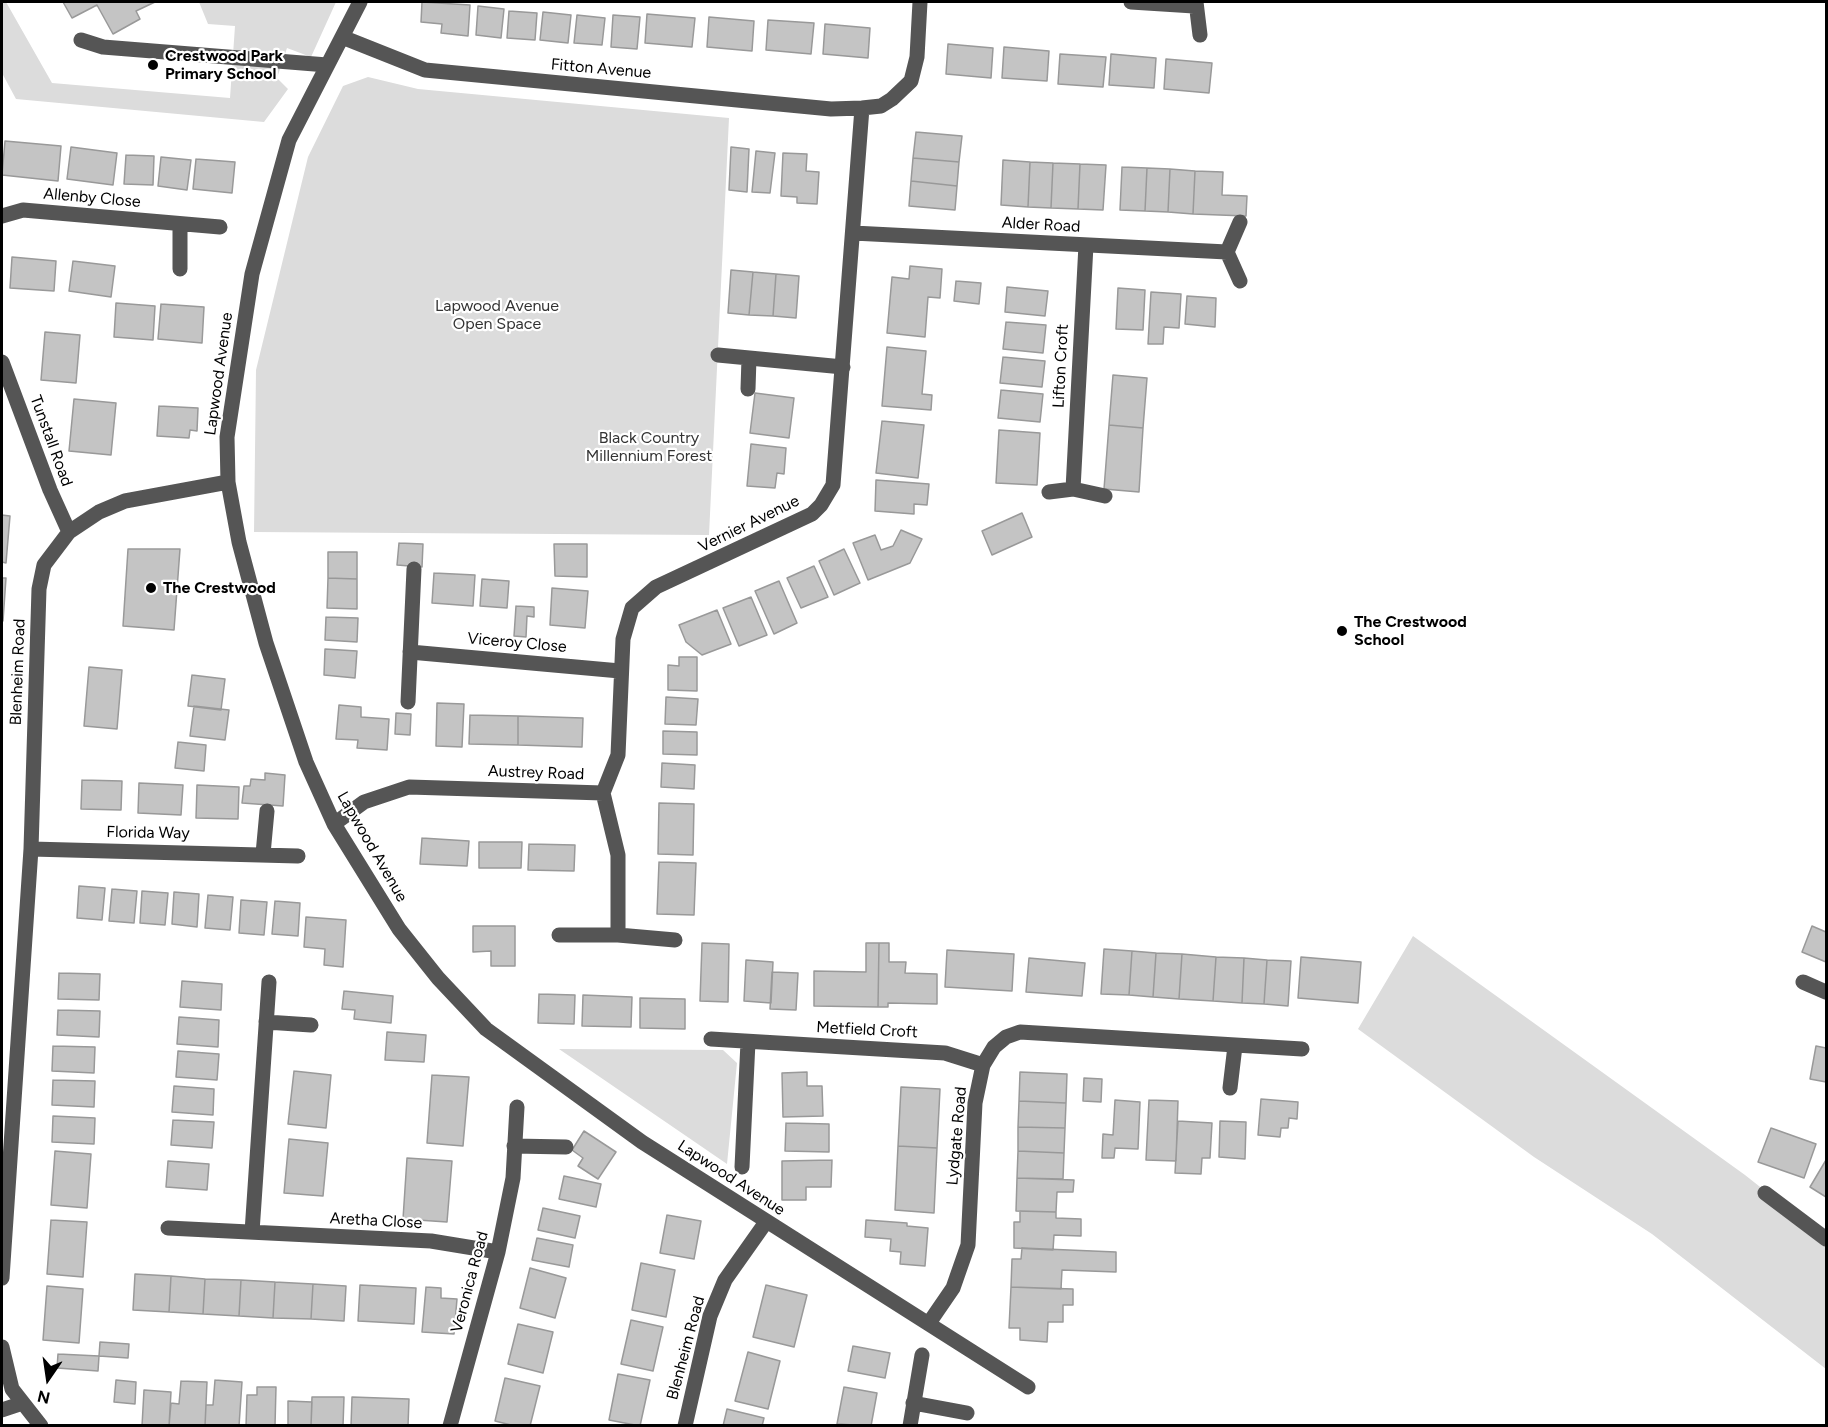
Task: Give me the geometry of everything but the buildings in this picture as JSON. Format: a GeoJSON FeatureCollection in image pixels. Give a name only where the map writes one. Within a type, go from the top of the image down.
{"type":"FeatureCollection","features":[{"type":"Feature","properties":{"kind":"street","name":"Lapwood Avenue"},"geometry":{"type":"LineString","coordinates":[[360,2],[289,140],[252,274],[227,437],[228,482],[239,542],[266,643],[306,762],[334,824],[399,929],[438,978],[486,1029],[642,1142],[1028,1387]]}},
{"type":"Feature","properties":{"kind":"street","name":"Fitton Avenue"},"geometry":{"type":"LineString","coordinates":[[342,37],[425,70],[831,109],[862,108],[880,106],[892,99],[911,81],[917,57],[920,2]]}},
{"type":"Feature","properties":{"kind":"street"},"geometry":{"type":"LineString","coordinates":[[1131,2],[1195,4],[1200,35]]}},
{"type":"Feature","properties":{"kind":"street"},"geometry":{"type":"LineString","coordinates":[[81,40],[103,47],[327,65]]}},
{"type":"Feature","properties":{"kind":"street","name":"Vernier Avenue"},"geometry":{"type":"LineString","coordinates":[[603,793],[618,755],[623,639],[632,608],[656,587],[800,521],[821,505],[829,494],[835,475],[862,108]]}},
{"type":"Feature","properties":{"kind":"street","name":"Allenby Close"},"geometry":{"type":"LineString","coordinates":[[2,216],[22,210],[220,227]]}},
{"type":"Feature","properties":{"kind":"street"},"geometry":{"type":"LineString","coordinates":[[1240,222],[1227,252],[1240,281]]}},
{"type":"Feature","properties":{"kind":"street"},"geometry":{"type":"LineString","coordinates":[[180,224],[180,269]]}},
{"type":"Feature","properties":{"kind":"street","name":"Alder Road"},"geometry":{"type":"LineString","coordinates":[[853,233],[1227,252]]}},
{"type":"Feature","properties":{"kind":"street","name":"Lifton Croft"},"geometry":{"type":"LineString","coordinates":[[1072,489],[1086,245]]}},
{"type":"Feature","properties":{"kind":"street"},"geometry":{"type":"LineString","coordinates":[[718,355],[843,367]]}},
{"type":"Feature","properties":{"kind":"street"},"geometry":{"type":"LineString","coordinates":[[748,389],[749,358]]}},
{"type":"Feature","properties":{"kind":"street","name":"Tunstall Road"},"geometry":{"type":"LineString","coordinates":[[2,362],[50,490],[69,532]]}},
{"type":"Feature","properties":{"kind":"street","name":"Blenheim Road"},"geometry":{"type":"LineString","coordinates":[[2,1278],[31,849],[39,589],[44,565],[69,532],[99,512],[125,501],[228,482]]}},
{"type":"Feature","properties":{"kind":"street"},"geometry":{"type":"LineString","coordinates":[[1049,492],[1072,489],[1105,496]]}},
{"type":"Feature","properties":{"kind":"street"},"geometry":{"type":"LineString","coordinates":[[408,702],[414,569]]}},
{"type":"Feature","properties":{"kind":"street","name":"Viceroy Close"},"geometry":{"type":"LineString","coordinates":[[410,652],[621,671]]}},
{"type":"Feature","properties":{"kind":"street","name":"Austrey Road"},"geometry":{"type":"LineString","coordinates":[[334,824],[364,802],[409,787],[603,793],[618,855],[618,935]]}},
{"type":"Feature","properties":{"kind":"street"},"geometry":{"type":"LineString","coordinates":[[263,854],[267,811]]}},
{"type":"Feature","properties":{"kind":"street","name":"Florida Way"},"geometry":{"type":"LineString","coordinates":[[31,849],[298,856]]}},
{"type":"Feature","properties":{"kind":"street"},"geometry":{"type":"LineString","coordinates":[[559,934],[618,935],[675,940]]}},
{"type":"Feature","properties":{"kind":"street"},"geometry":{"type":"LineString","coordinates":[[252,1232],[269,982]]}},
{"type":"Feature","properties":{"kind":"street"},"geometry":{"type":"LineString","coordinates":[[1803,982],[1827,992]]}},
{"type":"Feature","properties":{"kind":"street"},"geometry":{"type":"LineString","coordinates":[[266,1022],[311,1025]]}},
{"type":"Feature","properties":{"kind":"street","name":"Lydgate Road"},"geometry":{"type":"LineString","coordinates":[[929,1323],[953,1288],[968,1245],[975,1103],[983,1065],[994,1047],[1006,1037],[1020,1032],[1302,1049]]}},
{"type":"Feature","properties":{"kind":"street","name":"Metfield Croft"},"geometry":{"type":"LineString","coordinates":[[711,1039],[945,1053],[983,1065]]}},
{"type":"Feature","properties":{"kind":"street"},"geometry":{"type":"LineString","coordinates":[[742,1167],[748,1042]]}},
{"type":"Feature","properties":{"kind":"street"},"geometry":{"type":"LineString","coordinates":[[1230,1088],[1235,1046]]}},
{"type":"Feature","properties":{"kind":"street","name":"Veronica Road"},"geometry":{"type":"LineString","coordinates":[[450,1425],[498,1252],[513,1178],[517,1107]]}},
{"type":"Feature","properties":{"kind":"street"},"geometry":{"type":"LineString","coordinates":[[514,1146],[566,1148]]}},
{"type":"Feature","properties":{"kind":"street"},"geometry":{"type":"LineString","coordinates":[[1765,1193],[1827,1239]]}},
{"type":"Feature","properties":{"kind":"street","name":"Blenheim Road"},"geometry":{"type":"LineString","coordinates":[[685,1425],[710,1316],[725,1280],[766,1222]]}},
{"type":"Feature","properties":{"kind":"street","name":"Aretha Close"},"geometry":{"type":"LineString","coordinates":[[168,1228],[431,1241],[498,1252]]}},
{"type":"Feature","properties":{"kind":"street"},"geometry":{"type":"LineString","coordinates":[[2,1347],[12,1389],[40,1425]]}},
{"type":"Feature","properties":{"kind":"street"},"geometry":{"type":"LineString","coordinates":[[910,1425],[922,1355]]}},
{"type":"Feature","properties":{"kind":"street"},"geometry":{"type":"LineString","coordinates":[[2,1410],[23,1403]]}},
{"type":"Feature","properties":{"kind":"street"},"geometry":{"type":"LineString","coordinates":[[914,1403],[967,1413]]}},
{"type":"Feature","properties":{"kind":"green space"},"geometry":{"type":"Polygon","coordinates":[[[2,2],[6,2],[52,83],[230,98],[235,26],[208,24],[199,2],[336,2],[311,57],[287,48],[277,78],[288,89],[264,122],[16,99],[2,73],[2,2]]]}},
{"type":"Feature","properties":{"kind":"green space","name":"Lapwood Avenue Open Space"},"geometry":{"type":"Polygon","coordinates":[[[368,77],[418,89],[729,118],[709,535],[254,532],[256,370],[308,157],[343,86],[368,77]]]}},
{"type":"Feature","properties":{"kind":"green space"},"geometry":{"type":"Polygon","coordinates":[[[1413,936],[1745,1175],[1826,1239],[1826,1369],[1652,1234],[1534,1157],[1358,1029],[1413,936]]]}},
{"type":"Feature","properties":{"kind":"green space"},"geometry":{"type":"Polygon","coordinates":[[[559,1049],[723,1050],[737,1063],[727,1164],[559,1049]]]}},
{"type":"Feature","properties":{"kind":"place","name":"Crestwood Park Primary School"},"geometry":{"type":"Point","coordinates":[153,65]}},
{"type":"Feature","properties":{"kind":"place","name":"The Crestwood"},"geometry":{"type":"Point","coordinates":[151,588]}},
{"type":"Feature","properties":{"kind":"place","name":"The Crestwood School"},"geometry":{"type":"Point","coordinates":[1342,631]}},
{"type":"Feature","properties":{"kind":"park label","name":"Black Country Millennium Forest"},"geometry":{"type":"Point","coordinates":[649,447]}}]}
